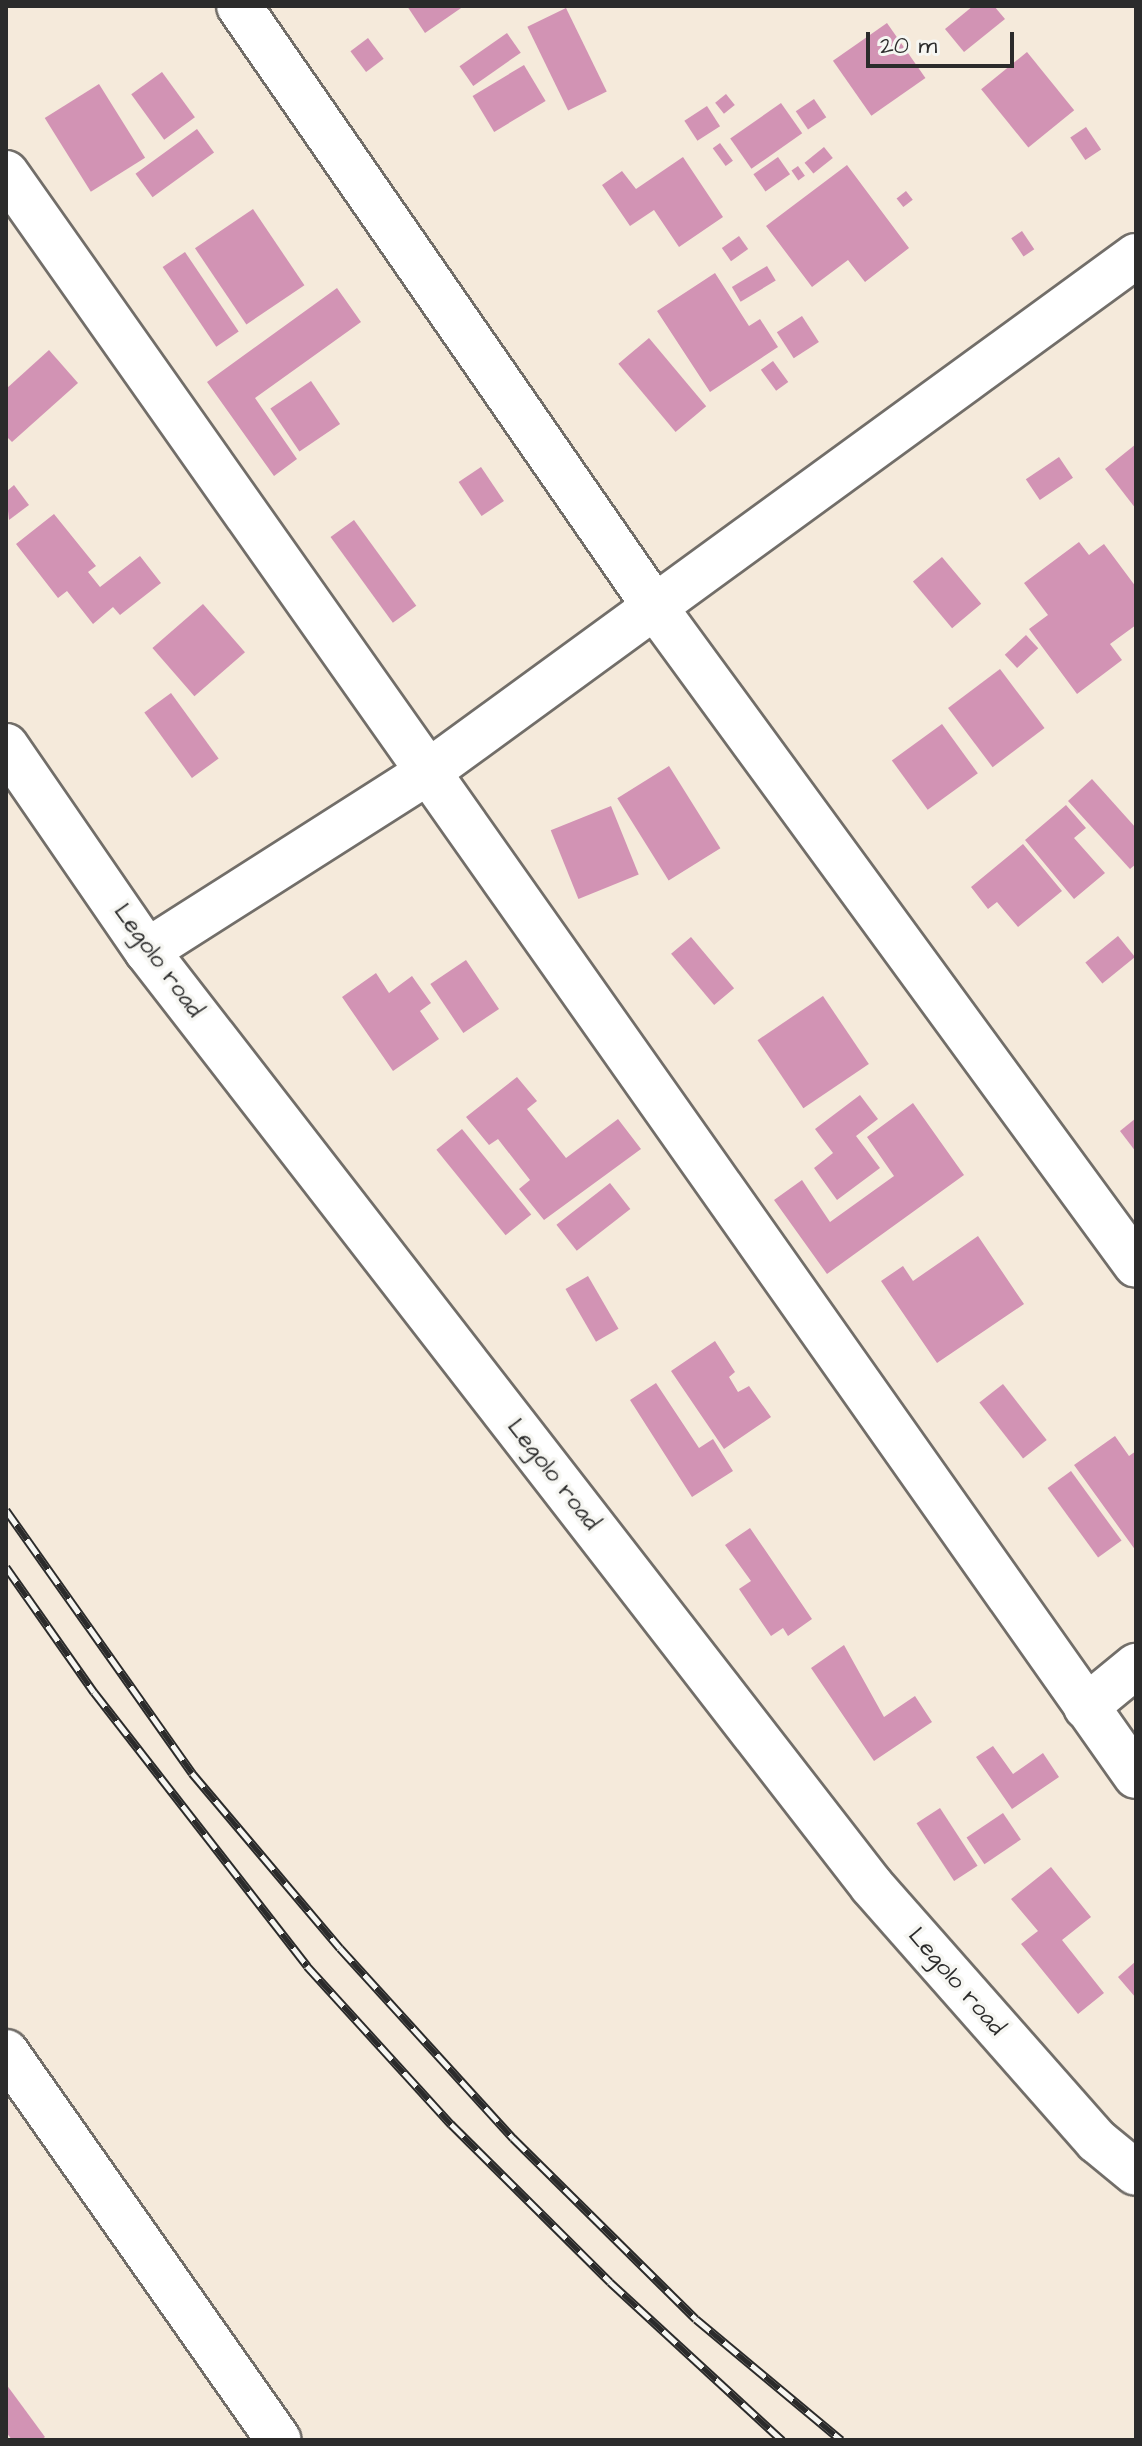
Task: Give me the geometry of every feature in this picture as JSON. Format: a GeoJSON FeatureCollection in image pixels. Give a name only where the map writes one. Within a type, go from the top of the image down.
{"type":"FeatureCollection","features":[{"type":"Feature","properties":{"kind":"street"},"geometry":{"type":"LineString","coordinates":[[239,6],[657,610],[1136,1265]]}},
{"type":"Feature","properties":{"kind":"street"},"geometry":{"type":"LineString","coordinates":[[6,173],[1136,1776]]}},
{"type":"Feature","properties":{"kind":"street"},"geometry":{"type":"LineString","coordinates":[[147,951],[428,772],[657,610],[1136,256]]}},
{"type":"Feature","properties":{"kind":"street","name":"Legolo road"},"geometry":{"type":"LineString","coordinates":[[6,746],[147,951],[872,1886],[1097,2141],[1136,2173]]}},
{"type":"Feature","properties":{"kind":"street"},"geometry":{"type":"LineString","coordinates":[[1086,1707],[1136,1666]]}},
{"type":"Feature","properties":{"kind":"street"},"geometry":{"type":"LineString","coordinates":[[6,2052],[279,2440]]}},
{"type":"Feature","properties":{"kind":"building"},"geometry":{"type":"Polygon","coordinates":[[[407,6],[464,6],[425,33],[407,6]]]}},
{"type":"Feature","properties":{"kind":"building"},"geometry":{"type":"Polygon","coordinates":[[[973,6],[994,6],[1005,19],[964,52],[945,29],[973,6]]]}},
{"type":"Feature","properties":{"kind":"building"},"geometry":{"type":"Polygon","coordinates":[[[566,8],[607,92],[568,110],[527,27],[566,8]]]}},
{"type":"Feature","properties":{"kind":"building"},"geometry":{"type":"Polygon","coordinates":[[[887,23],[925,78],[871,116],[833,61],[887,23]]]}},
{"type":"Feature","properties":{"kind":"building"},"geometry":{"type":"Polygon","coordinates":[[[507,33],[521,53],[473,86],[459,66],[507,33]]]}},
{"type":"Feature","properties":{"kind":"building"},"geometry":{"type":"Polygon","coordinates":[[[368,38],[384,59],[366,72],[350,51],[368,38]]]}},
{"type":"Feature","properties":{"kind":"building"},"geometry":{"type":"Polygon","coordinates":[[[1027,52],[1074,110],[1028,147],[981,89],[1027,52]]]}},
{"type":"Feature","properties":{"kind":"building"},"geometry":{"type":"Polygon","coordinates":[[[524,65],[546,101],[494,132],[473,96],[524,65]]]}},
{"type":"Feature","properties":{"kind":"building"},"geometry":{"type":"Polygon","coordinates":[[[162,72],[195,117],[164,140],[131,94],[162,72]]]}},
{"type":"Feature","properties":{"kind":"building"},"geometry":{"type":"Polygon","coordinates":[[[99,84],[145,158],[91,192],[45,118],[99,84]]]}},
{"type":"Feature","properties":{"kind":"building"},"geometry":{"type":"Polygon","coordinates":[[[726,94],[735,105],[724,114],[715,103],[726,94]]]}},
{"type":"Feature","properties":{"kind":"building"},"geometry":{"type":"Polygon","coordinates":[[[814,99],[826,117],[808,130],[796,111],[814,99]]]}},
{"type":"Feature","properties":{"kind":"building"},"geometry":{"type":"Polygon","coordinates":[[[781,103],[802,133],[751,169],[730,139],[781,103]]]}},
{"type":"Feature","properties":{"kind":"building"},"geometry":{"type":"Polygon","coordinates":[[[707,106],[720,126],[697,141],[684,121],[707,106]]]}},
{"type":"Feature","properties":{"kind":"building"},"geometry":{"type":"Polygon","coordinates":[[[1086,127],[1101,149],[1085,160],[1070,138],[1086,127]]]}},
{"type":"Feature","properties":{"kind":"building"},"geometry":{"type":"Polygon","coordinates":[[[197,129],[214,152],[153,197],[136,174],[197,129]]]}},
{"type":"Feature","properties":{"kind":"building"},"geometry":{"type":"Polygon","coordinates":[[[720,143],[733,161],[726,166],[713,148],[720,143]]]}},
{"type":"Feature","properties":{"kind":"building"},"geometry":{"type":"Polygon","coordinates":[[[824,147],[833,158],[813,174],[805,163],[824,147]]]}},
{"type":"Feature","properties":{"kind":"building"},"geometry":{"type":"Polygon","coordinates":[[[683,157],[723,217],[679,247],[654,210],[630,226],[602,185],[622,171],[636,189],[683,157]]]}},
{"type":"Feature","properties":{"kind":"building"},"geometry":{"type":"Polygon","coordinates":[[[778,157],[790,174],[765,191],[753,174],[778,157]]]}},
{"type":"Feature","properties":{"kind":"building"},"geometry":{"type":"Polygon","coordinates":[[[847,165],[909,248],[865,282],[848,260],[812,287],[766,226],[847,165]]]}},
{"type":"Feature","properties":{"kind":"building"},"geometry":{"type":"Polygon","coordinates":[[[798,166],[805,176],[798,180],[791,171],[798,166]]]}},
{"type":"Feature","properties":{"kind":"building"},"geometry":{"type":"Polygon","coordinates":[[[906,191],[913,200],[903,207],[897,198],[906,191]]]}},
{"type":"Feature","properties":{"kind":"building"},"geometry":{"type":"Polygon","coordinates":[[[253,209],[304,285],[246,324],[195,248],[253,209]]]}},
{"type":"Feature","properties":{"kind":"building"},"geometry":{"type":"Polygon","coordinates":[[[1022,231],[1034,249],[1024,257],[1011,238],[1022,231]]]}},
{"type":"Feature","properties":{"kind":"building"},"geometry":{"type":"Polygon","coordinates":[[[739,236],[748,249],[731,261],[722,248],[739,236]]]}},
{"type":"Feature","properties":{"kind":"building"},"geometry":{"type":"Polygon","coordinates":[[[185,252],[239,332],[216,347],[163,267],[185,252]]]}},
{"type":"Feature","properties":{"kind":"building"},"geometry":{"type":"Polygon","coordinates":[[[767,266],[776,281],[741,302],[732,287],[767,266]]]}},
{"type":"Feature","properties":{"kind":"building"},"geometry":{"type":"Polygon","coordinates":[[[715,273],[749,326],[760,319],[778,347],[710,392],[657,311],[715,273]]]}},
{"type":"Feature","properties":{"kind":"building"},"geometry":{"type":"Polygon","coordinates":[[[337,288],[361,322],[255,398],[297,459],[274,476],[207,382],[337,288]]]}},
{"type":"Feature","properties":{"kind":"building"},"geometry":{"type":"Polygon","coordinates":[[[802,316],[819,342],[794,358],[777,332],[802,316]]]}},
{"type":"Feature","properties":{"kind":"building"},"geometry":{"type":"Polygon","coordinates":[[[649,338],[706,406],[676,432],[618,364],[649,338]]]}},
{"type":"Feature","properties":{"kind":"building"},"geometry":{"type":"Polygon","coordinates":[[[49,350],[78,383],[12,442],[6,436],[6,389],[49,350]]]}},
{"type":"Feature","properties":{"kind":"building"},"geometry":{"type":"Polygon","coordinates":[[[773,361],[788,382],[776,391],[761,370],[773,361]]]}},
{"type":"Feature","properties":{"kind":"building"},"geometry":{"type":"Polygon","coordinates":[[[311,381],[340,424],[299,452],[270,408],[311,381]]]}},
{"type":"Feature","properties":{"kind":"building"},"geometry":{"type":"Polygon","coordinates":[[[1136,444],[1136,509],[1105,469],[1136,444]]]}},
{"type":"Feature","properties":{"kind":"building"},"geometry":{"type":"Polygon","coordinates":[[[1059,457],[1073,478],[1040,500],[1026,479],[1059,457]]]}},
{"type":"Feature","properties":{"kind":"building"},"geometry":{"type":"Polygon","coordinates":[[[481,467],[504,501],[482,516],[459,482],[481,467]]]}},
{"type":"Feature","properties":{"kind":"building"},"geometry":{"type":"Polygon","coordinates":[[[14,485],[29,505],[9,520],[6,492],[14,485]]]}},
{"type":"Feature","properties":{"kind":"building"},"geometry":{"type":"Polygon","coordinates":[[[54,514],[96,566],[88,572],[100,587],[140,556],[161,583],[120,615],[113,607],[93,624],[67,591],[58,598],[16,544],[54,514]]]}},
{"type":"Feature","properties":{"kind":"building"},"geometry":{"type":"Polygon","coordinates":[[[354,520],[416,606],[393,623],[331,537],[354,520]]]}},
{"type":"Feature","properties":{"kind":"building"},"geometry":{"type":"Polygon","coordinates":[[[1079,542],[1089,555],[1104,544],[1136,587],[1136,625],[1110,644],[1122,660],[1077,694],[1029,629],[1048,615],[1024,583],[1079,542]]]}},
{"type":"Feature","properties":{"kind":"building"},"geometry":{"type":"Polygon","coordinates":[[[942,557],[981,604],[952,628],[913,581],[942,557]]]}},
{"type":"Feature","properties":{"kind":"building"},"geometry":{"type":"Polygon","coordinates":[[[203,604],[245,652],[194,696],[152,648],[203,604]]]}},
{"type":"Feature","properties":{"kind":"building"},"geometry":{"type":"Polygon","coordinates":[[[1026,635],[1038,648],[1017,668],[1005,655],[1026,635]]]}},
{"type":"Feature","properties":{"kind":"building"},"geometry":{"type":"Polygon","coordinates":[[[1000,669],[1045,728],[993,767],[948,708],[1000,669]]]}},
{"type":"Feature","properties":{"kind":"building"},"geometry":{"type":"Polygon","coordinates":[[[171,693],[219,759],[192,778],[144,712],[171,693]]]}},
{"type":"Feature","properties":{"kind":"building"},"geometry":{"type":"Polygon","coordinates":[[[942,724],[978,773],[928,810],[892,760],[942,724]]]}},
{"type":"Feature","properties":{"kind":"building"},"geometry":{"type":"Polygon","coordinates":[[[669,766],[720,848],[669,881],[617,798],[669,766]]]}},
{"type":"Feature","properties":{"kind":"building"},"geometry":{"type":"Polygon","coordinates":[[[1092,779],[1136,828],[1136,864],[1130,869],[1068,801],[1092,779]]]}},
{"type":"Feature","properties":{"kind":"building"},"geometry":{"type":"Polygon","coordinates":[[[1066,805],[1086,828],[1074,838],[1105,873],[1074,899],[1025,840],[1066,805]]]}},
{"type":"Feature","properties":{"kind":"building"},"geometry":{"type":"Polygon","coordinates":[[[611,806],[639,875],[578,899],[551,830],[611,806]]]}},
{"type":"Feature","properties":{"kind":"building"},"geometry":{"type":"Polygon","coordinates":[[[1023,844],[1062,891],[1018,927],[997,902],[988,909],[971,887],[1023,844]]]}},
{"type":"Feature","properties":{"kind":"building"},"geometry":{"type":"Polygon","coordinates":[[[1118,936],[1135,957],[1102,983],[1085,962],[1118,936]]]}},
{"type":"Feature","properties":{"kind":"building"},"geometry":{"type":"Polygon","coordinates":[[[691,937],[734,988],[714,1005],[671,954],[691,937]]]}},
{"type":"Feature","properties":{"kind":"building"},"geometry":{"type":"Polygon","coordinates":[[[466,960],[499,1009],[463,1033],[430,984],[466,960]]]}},
{"type":"Feature","properties":{"kind":"building"},"geometry":{"type":"Polygon","coordinates":[[[376,973],[389,993],[412,976],[431,1003],[420,1011],[439,1039],[393,1071],[342,997],[376,973]]]}},
{"type":"Feature","properties":{"kind":"building"},"geometry":{"type":"Polygon","coordinates":[[[823,996],[869,1064],[803,1108],[758,1040],[823,996]]]}},
{"type":"Feature","properties":{"kind":"building"},"geometry":{"type":"Polygon","coordinates":[[[517,1077],[537,1101],[527,1109],[566,1158],[618,1119],[641,1149],[544,1220],[519,1189],[530,1180],[498,1139],[489,1145],[466,1117],[517,1077]]]}},
{"type":"Feature","properties":{"kind":"building"},"geometry":{"type":"Polygon","coordinates":[[[860,1095],[878,1119],[856,1136],[880,1168],[837,1200],[814,1168],[833,1153],[815,1129],[860,1095]]]}},
{"type":"Feature","properties":{"kind":"building"},"geometry":{"type":"Polygon","coordinates":[[[913,1103],[964,1175],[827,1274],[774,1200],[802,1180],[830,1222],[894,1176],[867,1137],[913,1103]]]}},
{"type":"Feature","properties":{"kind":"building"},"geometry":{"type":"Polygon","coordinates":[[[1136,1118],[1136,1152],[1120,1131],[1136,1118]]]}},
{"type":"Feature","properties":{"kind":"building"},"geometry":{"type":"Polygon","coordinates":[[[462,1129],[531,1214],[506,1235],[436,1150],[462,1129]]]}},
{"type":"Feature","properties":{"kind":"building"},"geometry":{"type":"Polygon","coordinates":[[[610,1183],[630,1209],[577,1251],[556,1225],[610,1183]]]}},
{"type":"Feature","properties":{"kind":"building"},"geometry":{"type":"Polygon","coordinates":[[[978,1236],[1024,1304],[937,1363],[881,1281],[903,1266],[913,1281],[978,1236]]]}},
{"type":"Feature","properties":{"kind":"building"},"geometry":{"type":"Polygon","coordinates":[[[588,1276],[618,1329],[596,1342],[565,1289],[588,1276]]]}},
{"type":"Feature","properties":{"kind":"building"},"geometry":{"type":"Polygon","coordinates":[[[715,1341],[735,1372],[729,1377],[738,1392],[749,1386],[771,1417],[724,1449],[671,1371],[715,1341]]]}},
{"type":"Feature","properties":{"kind":"building"},"geometry":{"type":"Polygon","coordinates":[[[656,1383],[699,1448],[713,1439],[733,1471],[692,1497],[630,1400],[656,1383]]]}},
{"type":"Feature","properties":{"kind":"building"},"geometry":{"type":"Polygon","coordinates":[[[1003,1384],[1047,1440],[1023,1458],[979,1402],[1003,1384]]]}},
{"type":"Feature","properties":{"kind":"building"},"geometry":{"type":"Polygon","coordinates":[[[1115,1436],[1129,1456],[1136,1451],[1136,1551],[1074,1465],[1115,1436]]]}},
{"type":"Feature","properties":{"kind":"building"},"geometry":{"type":"Polygon","coordinates":[[[1071,1471],[1122,1541],[1098,1558],[1048,1488],[1071,1471]]]}},
{"type":"Feature","properties":{"kind":"building"},"geometry":{"type":"Polygon","coordinates":[[[750,1528],[812,1619],[788,1636],[783,1628],[771,1636],[739,1589],[751,1581],[725,1545],[750,1528]]]}},
{"type":"Feature","properties":{"kind":"building"},"geometry":{"type":"Polygon","coordinates":[[[844,1645],[884,1717],[915,1696],[932,1722],[874,1761],[811,1668],[844,1645]]]}},
{"type":"Feature","properties":{"kind":"building"},"geometry":{"type":"Polygon","coordinates":[[[993,1746],[1013,1774],[1043,1753],[1059,1777],[1012,1809],[976,1757],[993,1746]]]}},
{"type":"Feature","properties":{"kind":"building"},"geometry":{"type":"Polygon","coordinates":[[[940,1808],[978,1866],[954,1881],[917,1823],[940,1808]]]}},
{"type":"Feature","properties":{"kind":"building"},"geometry":{"type":"Polygon","coordinates":[[[1003,1813],[1021,1840],[984,1864],[967,1838],[1003,1813]]]}},
{"type":"Feature","properties":{"kind":"building"},"geometry":{"type":"Polygon","coordinates":[[[1051,1867],[1091,1917],[1062,1940],[1104,1993],[1078,2014],[1021,1944],[1038,1931],[1011,1899],[1051,1867]]]}},
{"type":"Feature","properties":{"kind":"building"},"geometry":{"type":"Polygon","coordinates":[[[1136,1961],[1136,1998],[1118,1977],[1136,1961]]]}},
{"type":"Feature","properties":{"kind":"building"},"geometry":{"type":"Polygon","coordinates":[[[6,2384],[45,2437],[41,2440],[12,2440],[6,2432],[6,2384]]]}},
{"type":"Feature","properties":{"kind":"railway"},"geometry":{"type":"LineString","coordinates":[[6,1510],[192,1773],[340,1948],[513,2138],[696,2319],[841,2440]]}},
{"type":"Feature","properties":{"kind":"railway"},"geometry":{"type":"LineString","coordinates":[[6,1567],[94,1692],[307,1966],[451,2124],[610,2282],[782,2440]]}}]}
